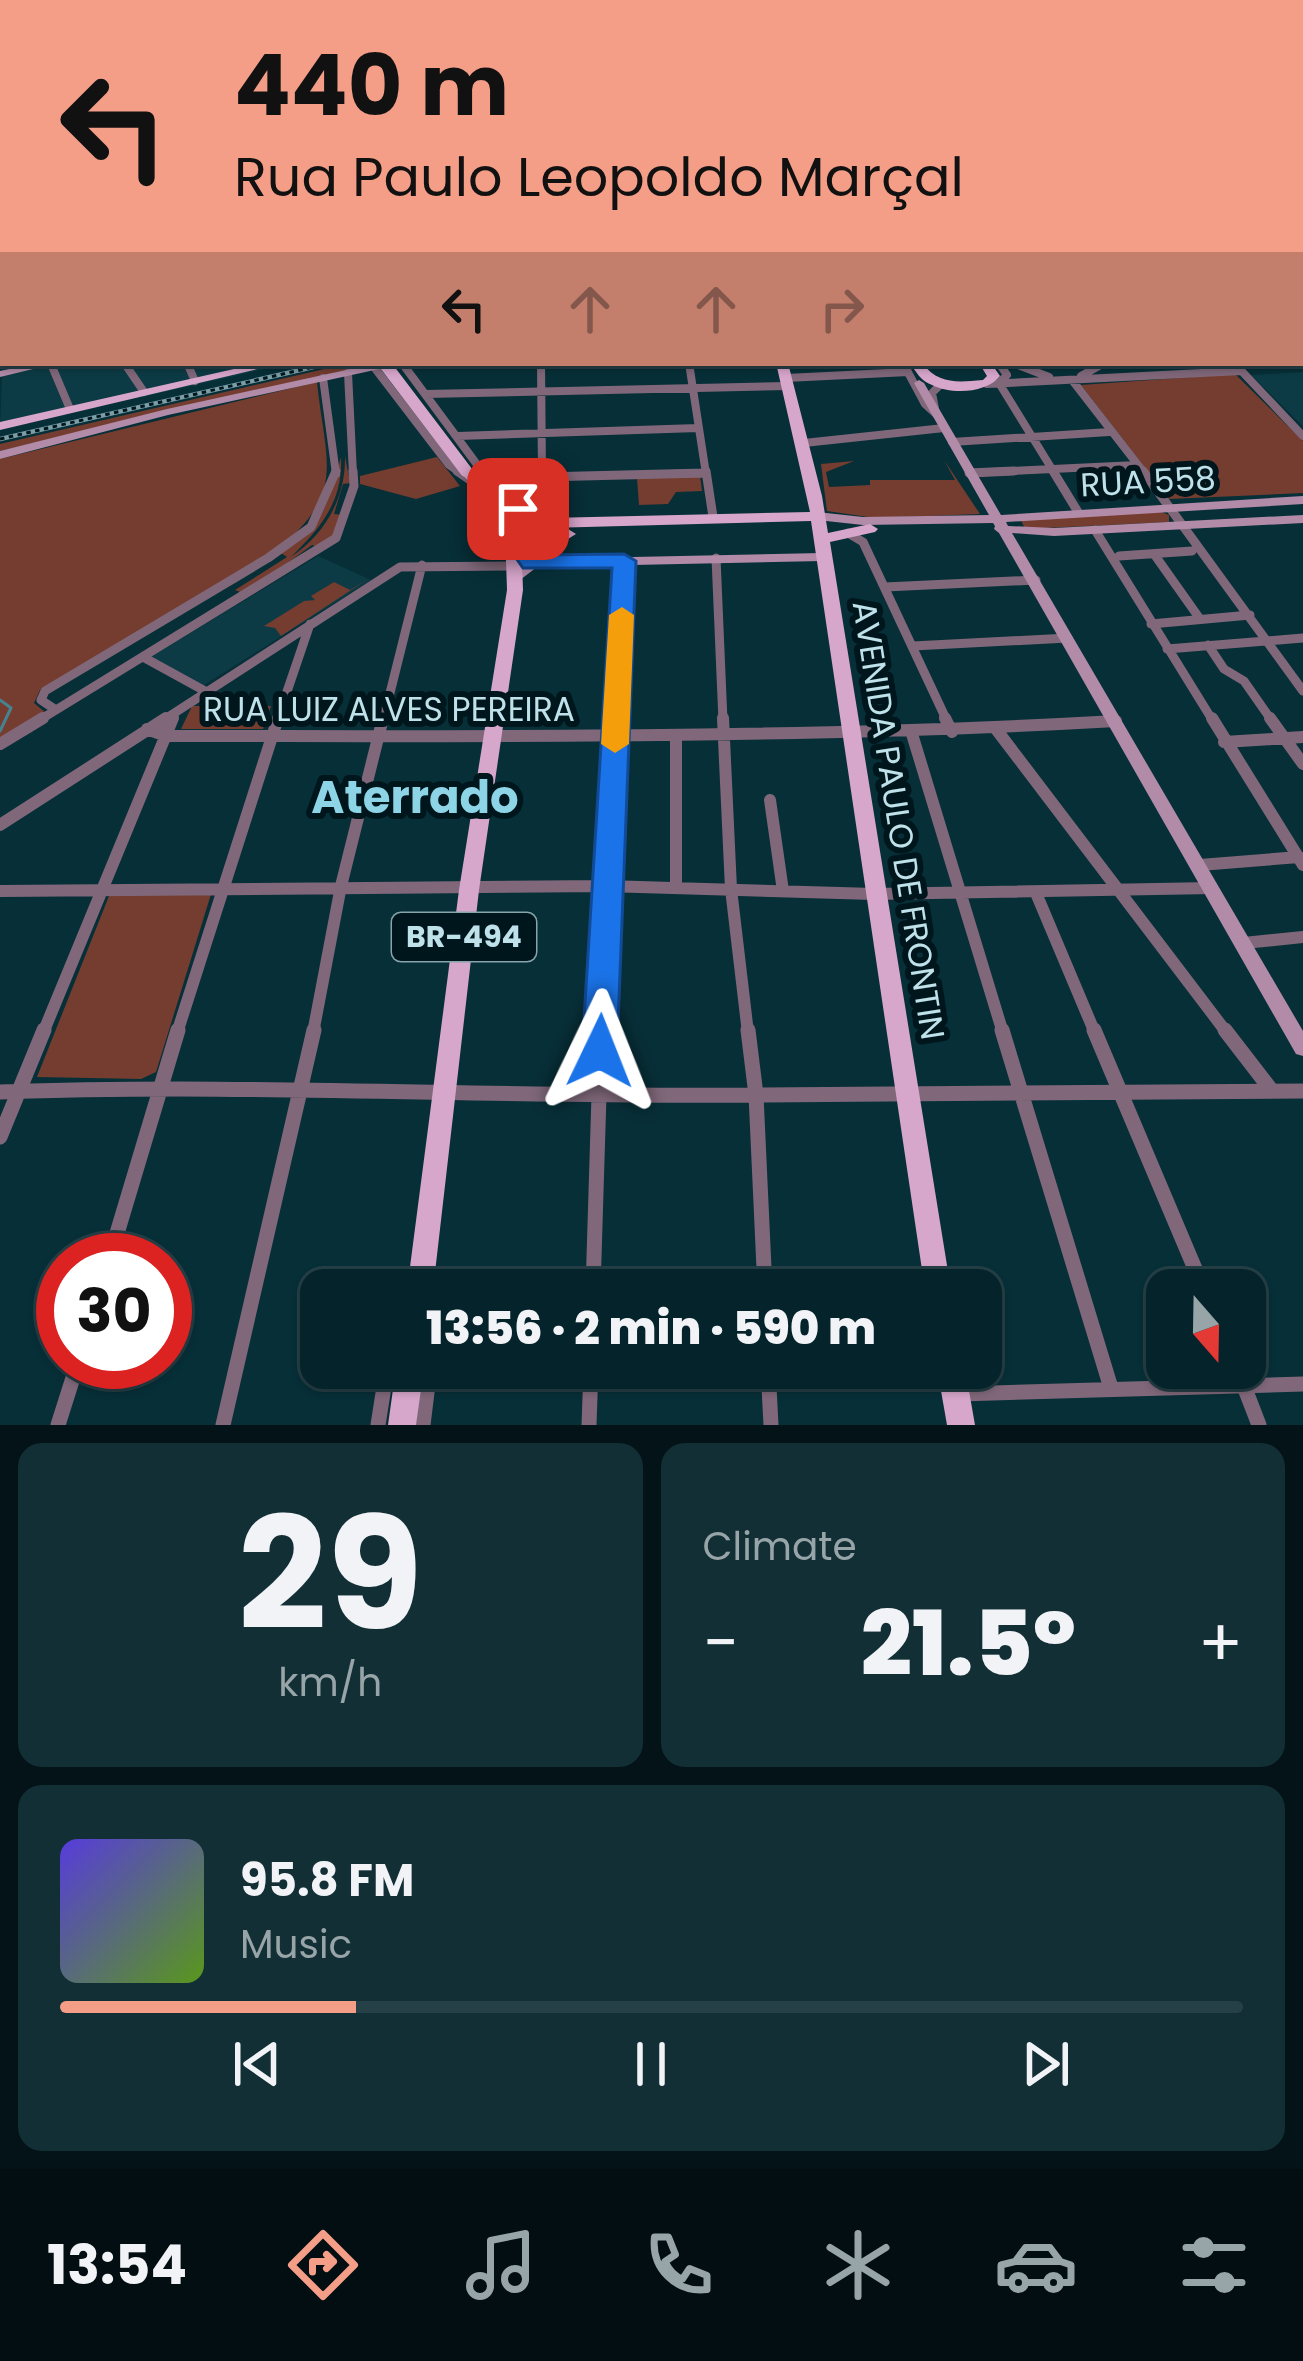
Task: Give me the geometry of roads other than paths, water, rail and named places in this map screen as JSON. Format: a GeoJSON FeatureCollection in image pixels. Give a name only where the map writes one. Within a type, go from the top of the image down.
{"type":"FeatureCollection","features":[{"type":"Feature","properties":{"kind":"main road"},"geometry":{"type":"LineString","coordinates":[[0,426],[264,366]]}},
{"type":"Feature","properties":{"kind":"main road"},"geometry":{"type":"LineString","coordinates":[[391,366],[513,531],[530,521],[713,517],[819,534]]}},
{"type":"Feature","properties":{"kind":"main road"},"geometry":{"type":"LineString","coordinates":[[918,372],[993,384],[987,366]]}},
{"type":"Feature","properties":{"kind":"main road","name":"AVENIDA PAULO DE FRONTIN"},"geometry":{"type":"LineString","coordinates":[[785,376],[804,443],[934,1269]]}},
{"type":"Feature","properties":{"kind":"main road"},"geometry":{"type":"LineString","coordinates":[[478,478],[530,521],[819,534],[871,529]]}},
{"type":"Feature","properties":{"kind":"main road","name":"BR-494"},"geometry":{"type":"LineString","coordinates":[[423,1269],[470,890],[521,570],[513,531]]}},
{"type":"Feature","properties":{"kind":"main road"},"geometry":{"type":"LineString","coordinates":[[402,1425],[407,1389]]}},
{"type":"Feature","properties":{"kind":"main road"},"geometry":{"type":"LineString","coordinates":[[954,1389],[961,1425]]}},
{"type":"Feature","properties":{"kind":"street"},"geometry":{"type":"LineString","coordinates":[[53,366],[70,409]]}},
{"type":"Feature","properties":{"kind":"street"},"geometry":{"type":"LineString","coordinates":[[189,366],[196,380]]}},
{"type":"Feature","properties":{"kind":"street"},"geometry":{"type":"LineString","coordinates":[[0,455],[380,366]]}},
{"type":"Feature","properties":{"kind":"street"},"geometry":{"type":"LineString","coordinates":[[391,366],[426,394],[458,436],[478,478]]}},
{"type":"Feature","properties":{"kind":"street"},"geometry":{"type":"LineString","coordinates":[[530,521],[542,499],[541,366]]}},
{"type":"Feature","properties":{"kind":"street"},"geometry":{"type":"LineString","coordinates":[[689,366],[713,517]]}},
{"type":"Feature","properties":{"kind":"street"},"geometry":{"type":"LineString","coordinates":[[993,384],[1007,377],[1001,366]]}},
{"type":"Feature","properties":{"kind":"street"},"geometry":{"type":"LineString","coordinates":[[1023,366],[1069,380],[1178,516],[1303,691]]}},
{"type":"Feature","properties":{"kind":"street"},"geometry":{"type":"LineString","coordinates":[[1069,380],[1098,366]]}},
{"type":"Feature","properties":{"kind":"street"},"geometry":{"type":"LineString","coordinates":[[1104,366],[1118,377]]}},
{"type":"Feature","properties":{"kind":"street"},"geometry":{"type":"LineString","coordinates":[[127,367],[144,392]]}},
{"type":"Feature","properties":{"kind":"street"},"geometry":{"type":"LineString","coordinates":[[993,384],[1238,367],[1303,436]]}},
{"type":"Feature","properties":{"kind":"street"},"geometry":{"type":"LineString","coordinates":[[426,394],[692,388],[785,376],[918,372],[996,526],[1036,580],[1303,1048]]}},
{"type":"Feature","properties":{"kind":"street"},"geometry":{"type":"LineString","coordinates":[[0,744],[338,536],[353,491],[348,373]]}},
{"type":"Feature","properties":{"kind":"street"},"geometry":{"type":"LineString","coordinates":[[56,710],[41,700],[45,691],[206,596],[311,527],[333,482],[323,378]]}},
{"type":"Feature","properties":{"kind":"street"},"geometry":{"type":"LineString","coordinates":[[993,384],[1078,512]]}},
{"type":"Feature","properties":{"kind":"street"},"geometry":{"type":"LineString","coordinates":[[326,402],[349,401]]}},
{"type":"Feature","properties":{"kind":"street"},"geometry":{"type":"LineString","coordinates":[[458,436],[698,428]]}},
{"type":"Feature","properties":{"kind":"street"},"geometry":{"type":"LineString","coordinates":[[804,443],[944,428]]}},
{"type":"Feature","properties":{"kind":"street"},"geometry":{"type":"LineString","coordinates":[[952,442],[1109,432]]}},
{"type":"Feature","properties":{"kind":"street"},"geometry":{"type":"LineString","coordinates":[[334,456],[352,454]]}},
{"type":"Feature","properties":{"kind":"street"},"geometry":{"type":"LineString","coordinates":[[969,473],[1137,465]]}},
{"type":"Feature","properties":{"kind":"street"},"geometry":{"type":"LineString","coordinates":[[542,477],[705,472]]}},
{"type":"Feature","properties":{"kind":"street"},"geometry":{"type":"LineString","coordinates":[[530,521],[542,499]]}},
{"type":"Feature","properties":{"kind":"street","name":"RUA 558"},"geometry":{"type":"LineString","coordinates":[[996,526],[1078,512],[1178,516],[1303,500]]}},
{"type":"Feature","properties":{"kind":"street"},"geometry":{"type":"LineString","coordinates":[[0,825],[398,568],[521,570],[716,559],[873,522],[1095,530],[1163,528],[1178,516],[1303,519]]}},
{"type":"Feature","properties":{"kind":"street","name":"BR-494"},"geometry":{"type":"LineString","coordinates":[[521,570],[530,521]]}},
{"type":"Feature","properties":{"kind":"street"},"geometry":{"type":"LineString","coordinates":[[819,534],[996,526]]}},
{"type":"Feature","properties":{"kind":"street"},"geometry":{"type":"LineString","coordinates":[[1095,530],[1301,860],[1201,866]]}},
{"type":"Feature","properties":{"kind":"street"},"geometry":{"type":"LineString","coordinates":[[844,533],[862,540],[952,733]]}},
{"type":"Feature","properties":{"kind":"street"},"geometry":{"type":"LineString","coordinates":[[1120,556],[1192,551]]}},
{"type":"Feature","properties":{"kind":"street"},"geometry":{"type":"LineString","coordinates":[[1154,554],[1200,619]]}},
{"type":"Feature","properties":{"kind":"street"},"geometry":{"type":"LineString","coordinates":[[716,559],[731,889],[756,1095],[764,1269]]}},
{"type":"Feature","properties":{"kind":"street"},"geometry":{"type":"LineString","coordinates":[[594,1269],[606,886],[624,561]]}},
{"type":"Feature","properties":{"kind":"street"},"geometry":{"type":"LineString","coordinates":[[223,1425],[302,1090],[341,886],[422,565]]}},
{"type":"Feature","properties":{"kind":"street"},"geometry":{"type":"LineString","coordinates":[[885,587],[1036,580]]}},
{"type":"Feature","properties":{"kind":"street"},"geometry":{"type":"LineString","coordinates":[[206,596],[227,595],[233,604]]}},
{"type":"Feature","properties":{"kind":"street"},"geometry":{"type":"LineString","coordinates":[[1151,624],[1250,616]]}},
{"type":"Feature","properties":{"kind":"street"},"geometry":{"type":"LineString","coordinates":[[117,1233],[220,889],[310,624]]}},
{"type":"Feature","properties":{"kind":"street"},"geometry":{"type":"LineString","coordinates":[[913,646],[1068,638]]}},
{"type":"Feature","properties":{"kind":"street"},"geometry":{"type":"LineString","coordinates":[[1167,650],[1303,638]]}},
{"type":"Feature","properties":{"kind":"street"},"geometry":{"type":"LineString","coordinates":[[1208,645],[1224,669],[1244,681],[1303,764]]}},
{"type":"Feature","properties":{"kind":"street"},"geometry":{"type":"LineString","coordinates":[[143,657],[205,691]]}},
{"type":"Feature","properties":{"kind":"street"},"geometry":{"type":"LineString","coordinates":[[0,1137],[177,710]]}},
{"type":"Feature","properties":{"kind":"street","name":"RUA LUIZ ALVES PEREIRA"},"geometry":{"type":"LineString","coordinates":[[166,736],[850,735],[1116,721]]}},
{"type":"Feature","properties":{"kind":"street"},"geometry":{"type":"LineString","coordinates":[[147,729],[166,736]]}},
{"type":"Feature","properties":{"kind":"street"},"geometry":{"type":"LineString","coordinates":[[996,729],[1272,1091]]}},
{"type":"Feature","properties":{"kind":"street"},"geometry":{"type":"LineString","coordinates":[[912,734],[1111,1388]]}},
{"type":"Feature","properties":{"kind":"street"},"geometry":{"type":"LineString","coordinates":[[676,736],[676,888]]}},
{"type":"Feature","properties":{"kind":"street"},"geometry":{"type":"LineString","coordinates":[[1224,742],[1303,736]]}},
{"type":"Feature","properties":{"kind":"street"},"geometry":{"type":"LineString","coordinates":[[770,800],[783,891]]}},
{"type":"Feature","properties":{"kind":"street"},"geometry":{"type":"LineString","coordinates":[[0,891],[606,886],[874,894],[1212,888]]}},
{"type":"Feature","properties":{"kind":"street"},"geometry":{"type":"LineString","coordinates":[[1036,892],[1195,1269]]}},
{"type":"Feature","properties":{"kind":"street"},"geometry":{"type":"LineString","coordinates":[[1244,943],[1303,938]]}},
{"type":"Feature","properties":{"kind":"street"},"geometry":{"type":"LineString","coordinates":[[0,1092],[163,1087],[756,1095],[904,1090],[1303,1091]]}},
{"type":"Feature","properties":{"kind":"street"},"geometry":{"type":"LineString","coordinates":[[424,1265],[426,1269]]}},
{"type":"Feature","properties":{"kind":"street"},"geometry":{"type":"LineString","coordinates":[[1266,1379],[1303,1384]]}},
{"type":"Feature","properties":{"kind":"street"},"geometry":{"type":"LineString","coordinates":[[1002,1383],[1111,1388],[1146,1385]]}},
{"type":"Feature","properties":{"kind":"street"},"geometry":{"type":"LineString","coordinates":[[58,1425],[69,1389]]}},
{"type":"Feature","properties":{"kind":"street"},"geometry":{"type":"LineString","coordinates":[[378,1425],[384,1389]]}},
{"type":"Feature","properties":{"kind":"street"},"geometry":{"type":"LineString","coordinates":[[423,1425],[427,1389]]}},
{"type":"Feature","properties":{"kind":"street"},"geometry":{"type":"LineString","coordinates":[[590,1425],[591,1389]]}},
{"type":"Feature","properties":{"kind":"street"},"geometry":{"type":"LineString","coordinates":[[769,1389],[771,1425]]}},
{"type":"Feature","properties":{"kind":"street"},"geometry":{"type":"LineString","coordinates":[[1245,1389],[1259,1425]]}},
{"type":"Feature","properties":{"kind":"waterway"},"geometry":{"type":"LineString","coordinates":[[0,700],[11,708],[0,731]]}},
{"type":"Feature","properties":{"kind":"railway"},"geometry":{"type":"LineString","coordinates":[[0,439],[318,366]]}},
{"type":"Feature","properties":{"kind":"district","name":"Aterrado"},"geometry":{"type":"Point","coordinates":[415,797]}}]}
